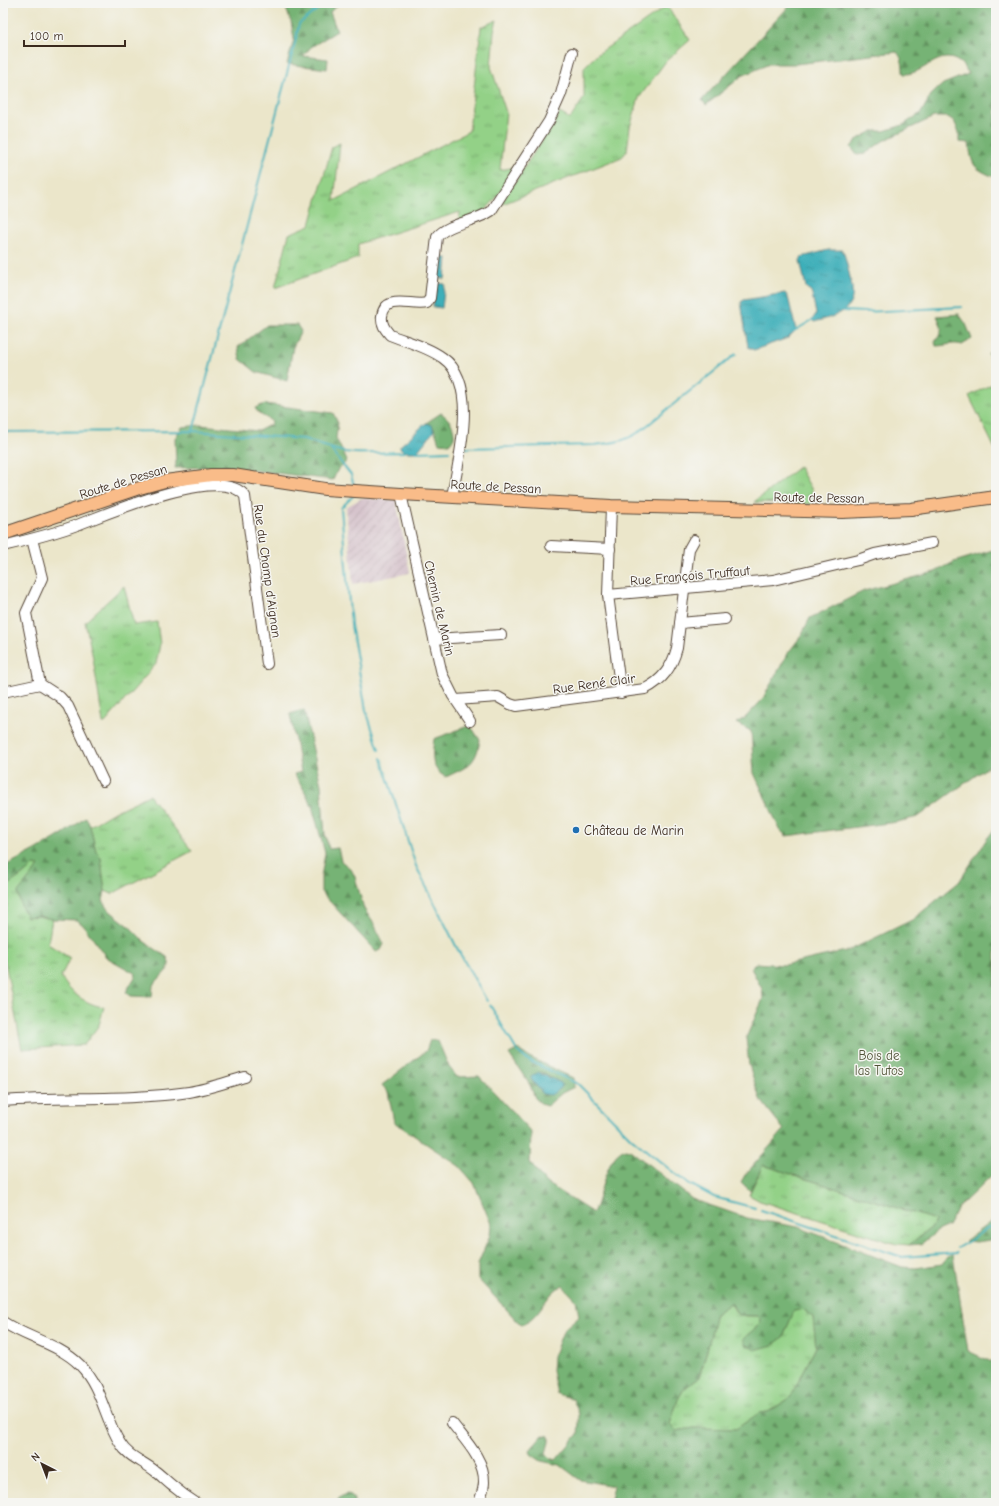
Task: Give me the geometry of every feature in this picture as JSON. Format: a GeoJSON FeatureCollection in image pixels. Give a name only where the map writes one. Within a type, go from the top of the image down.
{"type":"FeatureCollection","features":[{"type":"Feature","properties":{"kind":"main road","name":"Route de Pessan"},"geometry":{"type":"LineString","coordinates":[[3,534],[136,489],[165,481],[211,475],[233,475],[325,488],[401,494],[611,506],[875,512],[911,509],[996,496]]}},
{"type":"Feature","properties":{"kind":"street"},"geometry":{"type":"LineString","coordinates":[[452,497],[461,445],[464,404],[462,390],[457,375],[451,365],[444,358],[390,335],[385,329],[382,320],[382,313],[384,308],[394,302],[427,303],[430,298],[437,237],[442,231],[484,216],[491,211],[549,121],[561,94],[572,53]]}},
{"type":"Feature","properties":{"kind":"street","name":"Rue du Champ d'Aignan"},"geometry":{"type":"LineString","coordinates":[[3,546],[76,526],[136,502],[193,488],[214,486],[234,488],[245,496],[267,664]]}},
{"type":"Feature","properties":{"kind":"street","name":"Chemin de Marin"},"geometry":{"type":"LineString","coordinates":[[401,494],[442,674],[456,700],[470,721]]}},
{"type":"Feature","properties":{"kind":"street"},"geometry":{"type":"LineString","coordinates":[[611,506],[608,595],[621,693]]}},
{"type":"Feature","properties":{"kind":"street"},"geometry":{"type":"LineString","coordinates":[[71,512],[76,526]]}},
{"type":"Feature","properties":{"kind":"street"},"geometry":{"type":"LineString","coordinates":[[32,539],[42,578],[26,613],[40,684]]}},
{"type":"Feature","properties":{"kind":"street","name":"Rue René Clair"},"geometry":{"type":"LineString","coordinates":[[456,700],[498,697],[516,706],[645,690],[654,685],[662,678],[674,659],[677,648],[688,549],[694,540]]}},
{"type":"Feature","properties":{"kind":"street","name":"Rue François Truffaut"},"geometry":{"type":"LineString","coordinates":[[608,595],[774,580],[858,560],[875,554],[932,543]]}},
{"type":"Feature","properties":{"kind":"street"},"geometry":{"type":"LineString","coordinates":[[551,546],[610,549]]}},
{"type":"Feature","properties":{"kind":"street"},"geometry":{"type":"LineString","coordinates":[[680,623],[725,619]]}},
{"type":"Feature","properties":{"kind":"street"},"geometry":{"type":"LineString","coordinates":[[434,639],[501,635]]}},
{"type":"Feature","properties":{"kind":"street"},"geometry":{"type":"LineString","coordinates":[[3,692],[40,684],[60,697],[68,706],[103,781]]}},
{"type":"Feature","properties":{"kind":"street"},"geometry":{"type":"LineString","coordinates":[[3,1101],[28,1099],[116,1099],[189,1092],[201,1090],[245,1076]]}},
{"type":"Feature","properties":{"kind":"street"},"geometry":{"type":"LineString","coordinates":[[3,1322],[67,1355],[80,1364],[98,1390],[120,1445],[129,1455],[155,1470],[174,1487],[196,1503]]}},
{"type":"Feature","properties":{"kind":"street"},"geometry":{"type":"LineString","coordinates":[[452,1423],[474,1453],[484,1473],[484,1481],[479,1503]]}},
{"type":"Feature","properties":{"kind":"shaded area"},"geometry":{"type":"Polygon","coordinates":[[[362,498],[396,500],[410,573],[353,584],[346,507],[362,498]]]}},
{"type":"Feature","properties":{"kind":"green space"},"geometry":{"type":"Polygon","coordinates":[[[284,3],[297,3],[299,7],[305,11],[315,3],[340,3],[330,12],[337,31],[311,47],[303,56],[328,59],[327,69],[287,64],[294,39],[291,22],[284,3]]]}},
{"type":"Feature","properties":{"kind":"green space"},"geometry":{"type":"Polygon","coordinates":[[[792,3],[996,3],[996,178],[983,172],[975,166],[971,158],[969,143],[959,142],[959,132],[954,121],[948,117],[934,117],[883,141],[865,154],[857,155],[851,147],[858,139],[873,131],[884,131],[903,125],[921,113],[931,95],[943,84],[968,74],[966,69],[959,62],[952,59],[945,58],[938,60],[918,71],[904,74],[902,61],[897,52],[796,64],[769,64],[742,76],[706,105],[702,100],[792,3]]]}},
{"type":"Feature","properties":{"kind":"green space"},"geometry":{"type":"Polygon","coordinates":[[[667,6],[690,40],[666,61],[639,98],[630,127],[627,151],[622,157],[500,205],[560,113],[570,119],[584,98],[584,67],[598,54],[667,6]]]}},
{"type":"Feature","properties":{"kind":"green space"},"geometry":{"type":"Polygon","coordinates":[[[497,20],[494,31],[491,67],[506,112],[500,170],[516,167],[496,198],[484,212],[459,221],[460,212],[358,244],[358,258],[275,288],[289,234],[310,225],[332,147],[340,143],[334,201],[469,131],[481,27],[497,20]]]}},
{"type":"Feature","properties":{"kind":"green space"},"geometry":{"type":"Polygon","coordinates":[[[959,314],[966,324],[972,339],[962,345],[952,344],[936,346],[935,342],[940,335],[941,329],[937,316],[959,314]]]}},
{"type":"Feature","properties":{"kind":"green space"},"geometry":{"type":"Polygon","coordinates":[[[267,325],[297,325],[301,331],[293,347],[287,381],[256,372],[240,359],[238,347],[267,325]]]}},
{"type":"Feature","properties":{"kind":"green space"},"geometry":{"type":"Polygon","coordinates":[[[996,352],[996,380],[988,353],[996,352]]]}},
{"type":"Feature","properties":{"kind":"green space"},"geometry":{"type":"Polygon","coordinates":[[[996,382],[996,451],[969,396],[996,382]]]}},
{"type":"Feature","properties":{"kind":"green space"},"geometry":{"type":"Polygon","coordinates":[[[265,404],[333,413],[338,423],[336,438],[347,461],[338,469],[333,480],[228,467],[175,468],[175,438],[182,427],[201,425],[258,431],[270,425],[272,422],[259,413],[255,408],[265,404]]]}},
{"type":"Feature","properties":{"kind":"green space"},"geometry":{"type":"Polygon","coordinates":[[[441,413],[447,418],[454,430],[454,438],[449,444],[439,443],[434,428],[426,423],[441,413]]]}},
{"type":"Feature","properties":{"kind":"green space"},"geometry":{"type":"Polygon","coordinates":[[[799,467],[812,490],[813,504],[754,502],[799,467]]]}},
{"type":"Feature","properties":{"kind":"green space"},"geometry":{"type":"Polygon","coordinates":[[[996,549],[996,761],[918,817],[897,822],[786,836],[780,830],[754,773],[751,731],[736,723],[745,718],[762,700],[788,653],[801,636],[810,618],[864,591],[935,572],[954,562],[996,549]]]}},
{"type":"Feature","properties":{"kind":"green space"},"geometry":{"type":"Polygon","coordinates":[[[124,586],[134,625],[157,622],[160,644],[156,664],[105,723],[103,723],[93,658],[85,622],[124,586]]]}},
{"type":"Feature","properties":{"kind":"green space"},"geometry":{"type":"Polygon","coordinates":[[[304,710],[321,785],[325,835],[329,849],[338,848],[341,861],[351,869],[355,877],[364,909],[374,924],[384,944],[381,950],[376,952],[321,892],[321,877],[325,853],[312,806],[294,774],[301,772],[290,714],[304,710]]]}},
{"type":"Feature","properties":{"kind":"green space"},"geometry":{"type":"Polygon","coordinates":[[[468,726],[472,728],[480,740],[476,755],[469,764],[460,771],[446,777],[437,770],[433,761],[434,739],[468,726]]]}},
{"type":"Feature","properties":{"kind":"green space"},"geometry":{"type":"Polygon","coordinates":[[[149,795],[192,851],[112,894],[105,891],[101,858],[96,851],[90,826],[114,812],[149,795]]]}},
{"type":"Feature","properties":{"kind":"green space"},"geometry":{"type":"Polygon","coordinates":[[[86,817],[90,826],[96,851],[101,858],[105,891],[103,901],[110,911],[129,926],[145,942],[167,957],[169,962],[169,968],[153,985],[152,997],[131,996],[126,992],[136,974],[106,957],[83,925],[77,920],[52,919],[38,916],[27,917],[21,906],[18,892],[39,866],[34,865],[3,888],[3,867],[56,838],[86,817]]]}},
{"type":"Feature","properties":{"kind":"green space","name":"Bois de las Tutos"},"geometry":{"type":"Polygon","coordinates":[[[996,827],[996,1171],[958,1208],[948,1226],[939,1230],[921,1244],[909,1245],[933,1226],[935,1220],[763,1165],[750,1191],[741,1182],[745,1175],[784,1130],[760,1099],[749,1065],[746,1038],[763,999],[762,989],[751,968],[756,963],[785,965],[850,950],[912,920],[959,882],[996,827]]]}},
{"type":"Feature","properties":{"kind":"green space"},"geometry":{"type":"Polygon","coordinates":[[[34,865],[39,866],[30,879],[27,916],[38,916],[52,919],[48,944],[70,958],[61,976],[64,982],[73,992],[85,1001],[104,1007],[99,1025],[84,1045],[22,1049],[3,952],[3,888],[34,865]]]}},
{"type":"Feature","properties":{"kind":"green space"},"geometry":{"type":"Polygon","coordinates":[[[430,1040],[438,1041],[449,1067],[457,1077],[479,1076],[531,1132],[530,1163],[546,1183],[593,1213],[608,1168],[618,1153],[625,1149],[630,1150],[692,1199],[747,1218],[798,1227],[902,1267],[916,1268],[942,1264],[947,1257],[953,1255],[968,1351],[996,1364],[996,1503],[756,1503],[745,1500],[735,1503],[610,1503],[614,1486],[580,1480],[560,1465],[541,1461],[531,1454],[530,1450],[543,1435],[549,1436],[546,1453],[551,1458],[556,1460],[578,1434],[579,1414],[573,1399],[557,1394],[552,1371],[553,1357],[564,1329],[579,1316],[576,1300],[563,1286],[558,1288],[550,1295],[536,1314],[521,1325],[478,1279],[478,1264],[490,1235],[491,1224],[474,1183],[459,1166],[394,1122],[388,1092],[382,1085],[426,1051],[430,1040]],[[731,1303],[716,1313],[699,1377],[684,1389],[678,1399],[670,1424],[676,1431],[694,1428],[736,1429],[759,1413],[768,1412],[790,1398],[816,1347],[813,1317],[803,1309],[794,1311],[783,1337],[773,1345],[755,1350],[745,1344],[743,1339],[760,1324],[761,1319],[758,1316],[738,1315],[731,1303]]]}},
{"type":"Feature","properties":{"kind":"green space"},"geometry":{"type":"Polygon","coordinates":[[[519,1049],[527,1056],[573,1078],[574,1087],[562,1093],[547,1106],[543,1105],[535,1098],[530,1085],[509,1054],[519,1049]],[[541,1072],[531,1079],[543,1094],[546,1095],[562,1085],[541,1072]]]}},
{"type":"Feature","properties":{"kind":"green space"},"geometry":{"type":"Polygon","coordinates":[[[763,1165],[935,1220],[933,1226],[909,1245],[896,1244],[760,1201],[749,1195],[763,1165]]]}},
{"type":"Feature","properties":{"kind":"green space"},"geometry":{"type":"Polygon","coordinates":[[[996,1218],[996,1239],[977,1242],[965,1241],[996,1218]]]}},
{"type":"Feature","properties":{"kind":"green space"},"geometry":{"type":"Polygon","coordinates":[[[731,1303],[736,1313],[746,1316],[758,1316],[761,1319],[760,1324],[743,1339],[773,1345],[783,1337],[794,1311],[803,1309],[813,1317],[816,1347],[790,1398],[768,1412],[759,1413],[736,1429],[694,1428],[676,1431],[670,1424],[678,1399],[684,1389],[699,1377],[716,1313],[731,1303]]]}},
{"type":"Feature","properties":{"kind":"green space"},"geometry":{"type":"Polygon","coordinates":[[[347,1494],[351,1495],[354,1499],[354,1503],[336,1503],[340,1497],[347,1494]]]}},
{"type":"Feature","properties":{"kind":"water"},"geometry":{"type":"Polygon","coordinates":[[[828,250],[842,250],[844,253],[851,280],[852,299],[849,306],[842,312],[814,322],[812,320],[816,314],[812,294],[806,287],[800,261],[802,257],[828,250]]]}},
{"type":"Feature","properties":{"kind":"water"},"geometry":{"type":"Polygon","coordinates":[[[438,257],[447,258],[445,279],[436,278],[438,257]]]}},
{"type":"Feature","properties":{"kind":"water"},"geometry":{"type":"Polygon","coordinates":[[[435,283],[445,284],[442,308],[433,307],[435,283]]]}},
{"type":"Feature","properties":{"kind":"water"},"geometry":{"type":"Polygon","coordinates":[[[785,293],[788,297],[796,330],[788,338],[754,350],[748,347],[741,302],[744,300],[785,293]]]}},
{"type":"Feature","properties":{"kind":"water"},"geometry":{"type":"Polygon","coordinates":[[[426,423],[432,425],[434,431],[417,452],[402,450],[400,446],[426,423]]]}},
{"type":"Feature","properties":{"kind":"water"},"geometry":{"type":"Polygon","coordinates":[[[538,1072],[561,1083],[561,1088],[551,1095],[543,1094],[531,1079],[531,1077],[538,1072]]]}},
{"type":"Feature","properties":{"kind":"waterway"},"geometry":{"type":"LineString","coordinates":[[193,431],[299,24],[326,3]]}},
{"type":"Feature","properties":{"kind":"waterway"},"geometry":{"type":"LineString","coordinates":[[844,311],[864,312],[962,307]]}},
{"type":"Feature","properties":{"kind":"waterway"},"geometry":{"type":"LineString","coordinates":[[794,331],[814,319]]}},
{"type":"Feature","properties":{"kind":"waterway"},"geometry":{"type":"LineString","coordinates":[[465,448],[594,445],[623,440],[639,432],[736,354]]}},
{"type":"Feature","properties":{"kind":"waterway"},"geometry":{"type":"LineString","coordinates":[[3,432],[193,431],[304,439],[335,450],[352,453],[405,452]]}},
{"type":"Feature","properties":{"kind":"waterway"},"geometry":{"type":"LineString","coordinates":[[331,450],[351,475],[354,486]]}},
{"type":"Feature","properties":{"kind":"waterway"},"geometry":{"type":"LineString","coordinates":[[416,452],[449,451]]}},
{"type":"Feature","properties":{"kind":"waterway"},"geometry":{"type":"LineString","coordinates":[[353,496],[341,508],[351,625],[366,710],[379,750]]}},
{"type":"Feature","properties":{"kind":"waterway"},"geometry":{"type":"LineString","coordinates":[[381,758],[416,866],[458,950],[487,1001]]}},
{"type":"Feature","properties":{"kind":"waterway"},"geometry":{"type":"LineString","coordinates":[[490,1005],[517,1051],[526,1059],[578,1084],[631,1138],[684,1181],[714,1197],[755,1208]]}},
{"type":"Feature","properties":{"kind":"waterway"},"geometry":{"type":"LineString","coordinates":[[761,1210],[902,1257],[957,1253]]}},
{"type":"Feature","properties":{"kind":"waterway"},"geometry":{"type":"LineString","coordinates":[[957,1248],[996,1222]]}},
{"type":"Feature","properties":{"kind":"place","name":"Château de Marin"},"geometry":{"type":"Point","coordinates":[576,830]}}]}
